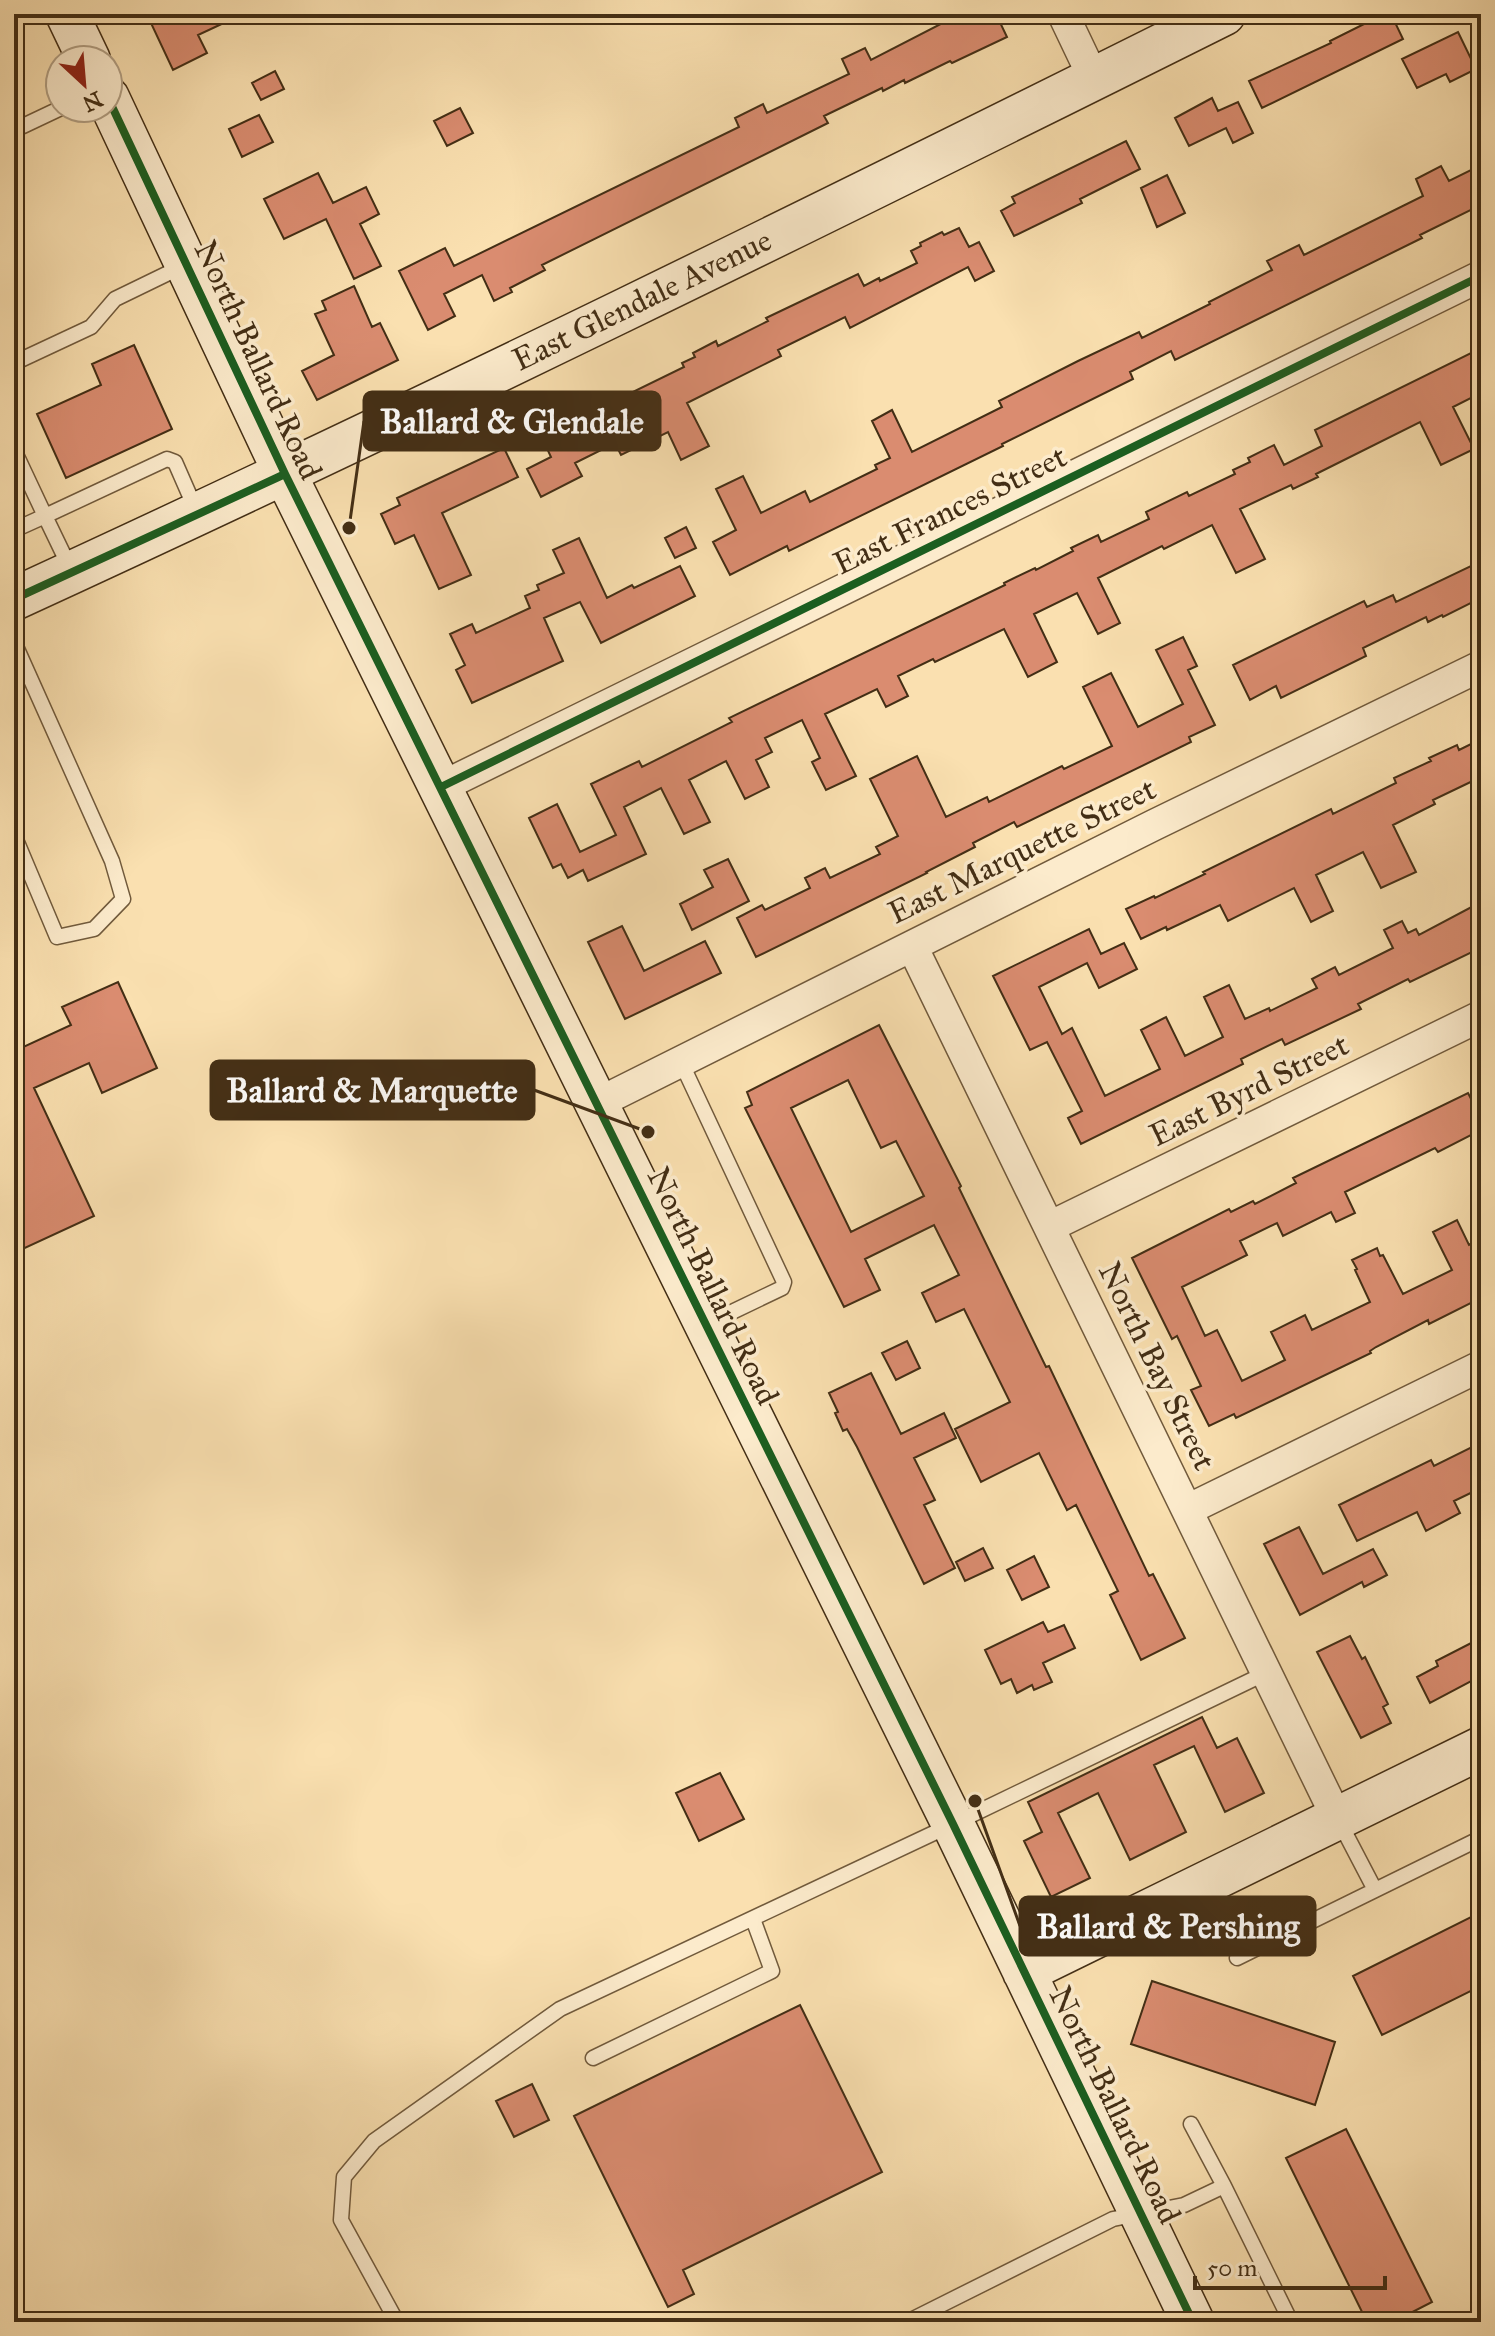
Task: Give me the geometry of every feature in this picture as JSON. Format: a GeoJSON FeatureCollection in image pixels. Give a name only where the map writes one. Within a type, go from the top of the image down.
{"type":"FeatureCollection","features":[{"type":"Feature","properties":{"kind":"main road"},"geometry":{"type":"LineString","coordinates":[[67,14],[81,44]]}},
{"type":"Feature","properties":{"kind":"main road","name":"East Glendale Avenue"},"geometry":{"type":"LineString","coordinates":[[14,599],[285,474],[1224,14]]}},
{"type":"Feature","properties":{"kind":"main road","name":"North Ballard Road"},"geometry":{"type":"LineString","coordinates":[[120,124],[285,474],[953,1824],[1193,2322]]}},
{"type":"Feature","properties":{"kind":"main road"},"geometry":{"type":"LineString","coordinates":[[1024,1972],[1481,1748]]}},
{"type":"Feature","properties":{"kind":"street"},"geometry":{"type":"LineString","coordinates":[[1063,14],[1094,79]]}},
{"type":"Feature","properties":{"kind":"street","name":"East Frances Street"},"geometry":{"type":"LineString","coordinates":[[441,787],[1481,276]]}},
{"type":"Feature","properties":{"kind":"street","name":"East Marquette Street"},"geometry":{"type":"LineString","coordinates":[[596,1104],[1481,666]]}},
{"type":"Feature","properties":{"kind":"street","name":"North Bay Street"},"geometry":{"type":"LineString","coordinates":[[912,946],[1337,1818]]}},
{"type":"Feature","properties":{"kind":"street","name":"East Byrd Street"},"geometry":{"type":"LineString","coordinates":[[1049,1227],[1481,1016]]}},
{"type":"Feature","properties":{"kind":"street"},"geometry":{"type":"LineString","coordinates":[[1187,1510],[1481,1366]]}},
{"type":"Feature","properties":{"kind":"lane"},"geometry":{"type":"LineString","coordinates":[[14,114],[23,126],[44,116]]}},
{"type":"Feature","properties":{"kind":"lane"},"geometry":{"type":"LineString","coordinates":[[14,363],[91,327],[115,299],[186,264]]}},
{"type":"Feature","properties":{"kind":"lane"},"geometry":{"type":"LineString","coordinates":[[14,450],[72,572]]}},
{"type":"Feature","properties":{"kind":"lane"},"geometry":{"type":"LineString","coordinates":[[14,530],[167,459],[175,462],[198,514]]}},
{"type":"Feature","properties":{"kind":"lane"},"geometry":{"type":"LineString","coordinates":[[14,642],[112,861],[123,899],[94,929],[57,937],[14,835]]}},
{"type":"Feature","properties":{"kind":"lane"},"geometry":{"type":"LineString","coordinates":[[681,1062],[784,1282],[782,1288],[705,1325]]}},
{"type":"Feature","properties":{"kind":"lane"},"geometry":{"type":"LineString","coordinates":[[397,2322],[341,2220],[344,2177],[374,2141],[560,2009],[1266,1673]]}},
{"type":"Feature","properties":{"kind":"lane"},"geometry":{"type":"LineString","coordinates":[[1337,1818],[1375,1890]]}},
{"type":"Feature","properties":{"kind":"lane"},"geometry":{"type":"LineString","coordinates":[[1237,1958],[1481,1838]]}},
{"type":"Feature","properties":{"kind":"lane"},"geometry":{"type":"LineString","coordinates":[[593,2058],[772,1971],[753,1919]]}},
{"type":"Feature","properties":{"kind":"lane"},"geometry":{"type":"LineString","coordinates":[[1191,2124],[1291,2322]]}},
{"type":"Feature","properties":{"kind":"lane"},"geometry":{"type":"LineString","coordinates":[[907,2322],[1113,2219],[1184,2205],[1224,2186]]}},
{"type":"Feature","properties":{"kind":"building"},"geometry":{"type":"Polygon","coordinates":[[[165,14],[243,14],[198,35],[207,53],[173,70],[150,21],[165,14]]]}},
{"type":"Feature","properties":{"kind":"building"},"geometry":{"type":"Polygon","coordinates":[[[960,14],[996,14],[1007,37],[905,83],[904,80],[883,91],[882,88],[824,116],[828,123],[542,265],[545,270],[510,288],[512,292],[494,301],[482,275],[444,294],[455,316],[428,330],[399,271],[445,248],[454,266],[739,127],[735,118],[763,104],[767,113],[849,74],[842,59],[865,48],[871,60],[960,14]]]}},
{"type":"Feature","properties":{"kind":"building"},"geometry":{"type":"Polygon","coordinates":[[[1384,14],[1391,14],[1403,39],[1262,108],[1249,81],[1331,43],[1384,14]]]}},
{"type":"Feature","properties":{"kind":"building"},"geometry":{"type":"Polygon","coordinates":[[[1458,32],[1476,69],[1450,82],[1446,74],[1417,88],[1402,59],[1458,32]]]}},
{"type":"Feature","properties":{"kind":"building"},"geometry":{"type":"Polygon","coordinates":[[[275,71],[284,89],[261,100],[252,83],[275,71]]]}},
{"type":"Feature","properties":{"kind":"building"},"geometry":{"type":"Polygon","coordinates":[[[1212,98],[1218,111],[1238,102],[1253,133],[1233,143],[1226,128],[1189,146],[1175,118],[1212,98]]]}},
{"type":"Feature","properties":{"kind":"building"},"geometry":{"type":"Polygon","coordinates":[[[460,108],[473,133],[447,146],[434,121],[460,108]]]}},
{"type":"Feature","properties":{"kind":"building"},"geometry":{"type":"Polygon","coordinates":[[[259,115],[273,142],[242,157],[229,129],[259,115]]]}},
{"type":"Feature","properties":{"kind":"building"},"geometry":{"type":"Polygon","coordinates":[[[1126,141],[1140,169],[1080,199],[1082,203],[1014,236],[1001,211],[1015,203],[1012,197],[1126,141]]]}},
{"type":"Feature","properties":{"kind":"building"},"geometry":{"type":"Polygon","coordinates":[[[1481,165],[1481,205],[1420,235],[1422,238],[1175,360],[1171,351],[1130,372],[1133,379],[1003,446],[789,551],[787,546],[730,575],[713,542],[736,530],[716,489],[743,476],[761,513],[805,491],[810,502],[877,469],[875,465],[890,458],[872,421],[892,410],[912,452],[1002,407],[999,401],[1078,361],[1139,332],[1142,338],[1210,304],[1272,270],[1267,261],[1299,245],[1304,255],[1423,196],[1416,179],[1441,166],[1449,181],[1481,165]]]}},
{"type":"Feature","properties":{"kind":"building"},"geometry":{"type":"Polygon","coordinates":[[[318,173],[333,203],[366,187],[379,214],[360,224],[381,266],[354,279],[326,219],[284,239],[264,199],[318,173]]]}},
{"type":"Feature","properties":{"kind":"building"},"geometry":{"type":"Polygon","coordinates":[[[1167,175],[1185,213],[1157,227],[1141,188],[1167,175]]]}},
{"type":"Feature","properties":{"kind":"building"},"geometry":{"type":"Polygon","coordinates":[[[959,228],[969,247],[979,242],[994,271],[975,281],[968,267],[850,328],[845,317],[778,350],[781,356],[687,403],[709,446],[681,460],[668,432],[621,455],[615,443],[575,463],[582,476],[541,497],[527,469],[551,457],[544,442],[555,437],[551,430],[563,423],[560,418],[582,407],[586,415],[684,367],[682,363],[695,357],[693,353],[716,341],[718,346],[768,321],[766,318],[858,274],[864,286],[879,278],[880,281],[917,263],[911,251],[921,246],[920,243],[959,228]]]}},
{"type":"Feature","properties":{"kind":"building"},"geometry":{"type":"Polygon","coordinates":[[[354,286],[372,327],[380,323],[398,360],[317,400],[302,371],[334,355],[315,314],[326,310],[322,301],[354,286]]]}},
{"type":"Feature","properties":{"kind":"building"},"geometry":{"type":"Polygon","coordinates":[[[134,345],[172,429],[66,478],[37,414],[101,385],[92,364],[134,345]]]}},
{"type":"Feature","properties":{"kind":"building"},"geometry":{"type":"Polygon","coordinates":[[[1471,353],[1481,373],[1481,393],[1453,407],[1474,449],[1441,465],[1420,422],[1316,474],[1318,477],[1293,489],[1291,485],[1240,509],[1265,559],[1236,573],[1212,525],[1098,578],[1120,623],[1098,634],[1077,593],[1034,614],[1057,662],[1028,677],[1004,629],[898,676],[908,696],[886,707],[877,689],[825,714],[856,776],[826,790],[812,762],[820,758],[802,720],[765,738],[772,752],[756,760],[769,787],[745,799],[726,761],[689,780],[710,822],[684,834],[661,788],[624,807],[646,854],[588,881],[583,870],[568,878],[561,864],[553,868],[529,818],[557,804],[580,852],[616,835],[591,784],[639,761],[642,767],[732,722],[729,718],[1036,570],[1098,535],[1101,542],[1149,519],[1146,512],[1235,474],[1233,470],[1250,462],[1248,458],[1274,445],[1284,465],[1322,446],[1315,430],[1471,353]]]}},
{"type":"Feature","properties":{"kind":"building"},"geometry":{"type":"Polygon","coordinates":[[[504,448],[518,477],[442,513],[471,575],[439,589],[414,535],[395,544],[381,514],[400,505],[397,498],[504,448]]]}},
{"type":"Feature","properties":{"kind":"building"},"geometry":{"type":"Polygon","coordinates":[[[686,527],[696,548],[675,558],[665,538],[686,527]]]}},
{"type":"Feature","properties":{"kind":"building"},"geometry":{"type":"Polygon","coordinates":[[[579,538],[607,598],[680,566],[695,596],[601,643],[580,602],[544,618],[563,661],[472,703],[456,670],[465,665],[450,634],[472,624],[476,633],[530,608],[525,596],[539,590],[537,585],[564,573],[553,550],[579,538]]]}},
{"type":"Feature","properties":{"kind":"building"},"geometry":{"type":"Polygon","coordinates":[[[1473,565],[1481,582],[1481,598],[1443,617],[1428,622],[1426,617],[1363,648],[1366,656],[1281,698],[1276,686],[1250,700],[1233,665],[1364,601],[1367,607],[1393,595],[1396,602],[1473,565]]]}},
{"type":"Feature","properties":{"kind":"building"},"geometry":{"type":"Polygon","coordinates":[[[1183,637],[1197,666],[1188,670],[1215,725],[1189,737],[1191,742],[1017,827],[1014,822],[973,843],[975,847],[927,873],[756,957],[737,918],[762,905],[765,910],[810,888],[805,878],[825,868],[830,878],[880,854],[876,847],[898,836],[870,779],[917,756],[946,817],[987,797],[989,802],[1062,766],[1064,769],[1112,746],[1083,687],[1111,673],[1138,727],[1183,704],[1156,650],[1183,637]]]}},
{"type":"Feature","properties":{"kind":"building"},"geometry":{"type":"Polygon","coordinates":[[[1481,739],[1481,777],[1433,800],[1435,804],[1393,825],[1416,872],[1381,888],[1363,852],[1316,875],[1333,911],[1311,922],[1294,888],[1228,921],[1220,905],[1141,939],[1126,909],[1205,874],[1203,872],[1331,809],[1333,814],[1396,783],[1394,778],[1431,761],[1429,758],[1457,745],[1459,750],[1481,739]]]}},
{"type":"Feature","properties":{"kind":"building"},"geometry":{"type":"Polygon","coordinates":[[[728,859],[749,901],[692,930],[680,904],[713,887],[704,870],[728,859]]]}},
{"type":"Feature","properties":{"kind":"building"},"geometry":{"type":"Polygon","coordinates":[[[1481,902],[1481,961],[1476,950],[1410,982],[1408,979],[1358,1004],[1361,1009],[1285,1045],[1282,1039],[1241,1059],[1243,1064],[1081,1144],[1068,1118],[1082,1111],[1047,1042],[1030,1050],[993,976],[1089,929],[1101,954],[1124,943],[1137,969],[1099,988],[1087,963],[1039,987],[1062,1034],[1072,1028],[1105,1096],[1160,1069],[1141,1030],[1166,1017],[1185,1056],[1223,1037],[1204,997],[1229,985],[1245,1019],[1269,1008],[1270,1011],[1317,988],[1312,979],[1335,967],[1339,975],[1393,948],[1384,930],[1402,921],[1408,933],[1416,929],[1419,935],[1481,902]]]}},
{"type":"Feature","properties":{"kind":"building"},"geometry":{"type":"Polygon","coordinates":[[[622,926],[644,971],[705,941],[721,973],[625,1019],[588,942],[622,926]]]}},
{"type":"Feature","properties":{"kind":"building"},"geometry":{"type":"Polygon","coordinates":[[[118,982],[157,1068],[102,1093],[89,1063],[34,1088],[94,1216],[14,1253],[14,1043],[17,1050],[71,1025],[62,1007],[118,982]]]}},
{"type":"Feature","properties":{"kind":"building"},"geometry":{"type":"Polygon","coordinates":[[[879,1025],[961,1186],[959,1188],[1046,1367],[1049,1366],[1149,1576],[1153,1574],[1185,1638],[1141,1660],[1110,1595],[1118,1591],[1076,1505],[1067,1510],[1039,1453],[981,1482],[955,1429],[1010,1402],[964,1309],[936,1322],[922,1293],[959,1275],[934,1225],[865,1259],[880,1290],[844,1307],[745,1108],[752,1105],[747,1092],[879,1025]],[[848,1080],[791,1108],[851,1232],[924,1196],[896,1141],[881,1148],[848,1080]]]}},
{"type":"Feature","properties":{"kind":"building"},"geometry":{"type":"Polygon","coordinates":[[[1468,1093],[1481,1118],[1481,1130],[1438,1152],[1435,1148],[1345,1192],[1355,1213],[1336,1222],[1331,1212],[1283,1236],[1277,1223],[1240,1241],[1247,1255],[1182,1287],[1205,1336],[1217,1330],[1242,1381],[1285,1360],[1271,1332],[1305,1315],[1312,1330],[1370,1302],[1352,1260],[1377,1248],[1403,1294],[1452,1270],[1433,1232],[1457,1220],[1469,1245],[1481,1239],[1481,1298],[1429,1324],[1428,1320],[1376,1347],[1371,1353],[1236,1418],[1234,1414],[1209,1426],[1191,1390],[1201,1386],[1177,1336],[1172,1339],[1132,1258],[1229,1209],[1231,1212],[1253,1201],[1255,1204],[1296,1183],[1293,1178],[1468,1093]]]}},
{"type":"Feature","properties":{"kind":"building"},"geometry":{"type":"Polygon","coordinates":[[[907,1341],[920,1368],[896,1380],[882,1353],[907,1341]]]}},
{"type":"Feature","properties":{"kind":"building"},"geometry":{"type":"Polygon","coordinates":[[[871,1373],[901,1434],[944,1413],[956,1438],[914,1458],[935,1500],[924,1505],[955,1568],[924,1584],[857,1447],[847,1429],[843,1431],[829,1393],[871,1373]]]}},
{"type":"Feature","properties":{"kind":"building"},"geometry":{"type":"Polygon","coordinates":[[[1472,1447],[1481,1465],[1481,1488],[1454,1501],[1460,1513],[1426,1531],[1417,1512],[1357,1541],[1339,1505],[1431,1460],[1434,1466],[1472,1447]]]}},
{"type":"Feature","properties":{"kind":"building"},"geometry":{"type":"Polygon","coordinates":[[[1299,1527],[1323,1574],[1373,1549],[1387,1575],[1364,1587],[1362,1582],[1300,1615],[1264,1544],[1299,1527]]]}},
{"type":"Feature","properties":{"kind":"building"},"geometry":{"type":"Polygon","coordinates":[[[983,1548],[993,1568],[965,1581],[956,1562],[983,1548]]]}},
{"type":"Feature","properties":{"kind":"building"},"geometry":{"type":"Polygon","coordinates":[[[1034,1556],[1049,1587],[1022,1600],[1007,1570],[1034,1556]]]}},
{"type":"Feature","properties":{"kind":"building"},"geometry":{"type":"Polygon","coordinates":[[[1043,1622],[1048,1632],[1064,1625],[1075,1648],[1043,1663],[1052,1682],[1034,1690],[1032,1685],[1017,1693],[1011,1679],[1001,1684],[985,1650],[1043,1622]]]}},
{"type":"Feature","properties":{"kind":"building"},"geometry":{"type":"Polygon","coordinates":[[[1350,1636],[1362,1659],[1365,1657],[1388,1704],[1383,1707],[1391,1723],[1361,1738],[1317,1652],[1350,1636]]]}},
{"type":"Feature","properties":{"kind":"building"},"geometry":{"type":"Polygon","coordinates":[[[1481,1638],[1481,1676],[1430,1703],[1417,1677],[1438,1666],[1436,1661],[1481,1638]]]}},
{"type":"Feature","properties":{"kind":"building"},"geometry":{"type":"Polygon","coordinates":[[[1202,1717],[1217,1748],[1237,1738],[1264,1793],[1225,1812],[1194,1746],[1154,1765],[1186,1832],[1130,1860],[1098,1793],[1058,1813],[1090,1878],[1051,1897],[1024,1841],[1042,1832],[1028,1802],[1202,1717]]]}},
{"type":"Feature","properties":{"kind":"building"},"geometry":{"type":"Polygon","coordinates":[[[720,1773],[744,1819],[699,1841],[676,1793],[720,1773]]]}},
{"type":"Feature","properties":{"kind":"building"},"geometry":{"type":"Polygon","coordinates":[[[1481,1912],[1481,1986],[1382,2035],[1353,1976],[1481,1912]]]}},
{"type":"Feature","properties":{"kind":"building"},"geometry":{"type":"Polygon","coordinates":[[[1152,1981],[1335,2042],[1315,2105],[1131,2044],[1152,1981]]]}},
{"type":"Feature","properties":{"kind":"building"},"geometry":{"type":"Polygon","coordinates":[[[800,2005],[882,2172],[683,2270],[694,2294],[668,2307],[574,2116],[800,2005]]]}},
{"type":"Feature","properties":{"kind":"building"},"geometry":{"type":"Polygon","coordinates":[[[532,2084],[549,2120],[514,2137],[496,2101],[532,2084]]]}},
{"type":"Feature","properties":{"kind":"building"},"geometry":{"type":"Polygon","coordinates":[[[1346,2129],[1432,2302],[1393,2322],[1367,2322],[1286,2158],[1346,2129]]]}},
{"type":"Feature","properties":{"kind":"cycle path"},"geometry":{"type":"LineString","coordinates":[[120,124],[285,474],[953,1824],[1193,2322]]}},
{"type":"Feature","properties":{"kind":"cycle path"},"geometry":{"type":"LineString","coordinates":[[441,787],[1481,276]]}},
{"type":"Feature","properties":{"kind":"cycle path"},"geometry":{"type":"LineString","coordinates":[[14,599],[285,474]]}},
{"type":"Feature","properties":{"kind":"place","name":"Ballard & Glendale"},"geometry":{"type":"Point","coordinates":[349,528]}},
{"type":"Feature","properties":{"kind":"place","name":"Ballard & Marquette"},"geometry":{"type":"Point","coordinates":[648,1132]}},
{"type":"Feature","properties":{"kind":"place","name":"Ballard & Pershing"},"geometry":{"type":"Point","coordinates":[975,1801]}}]}
